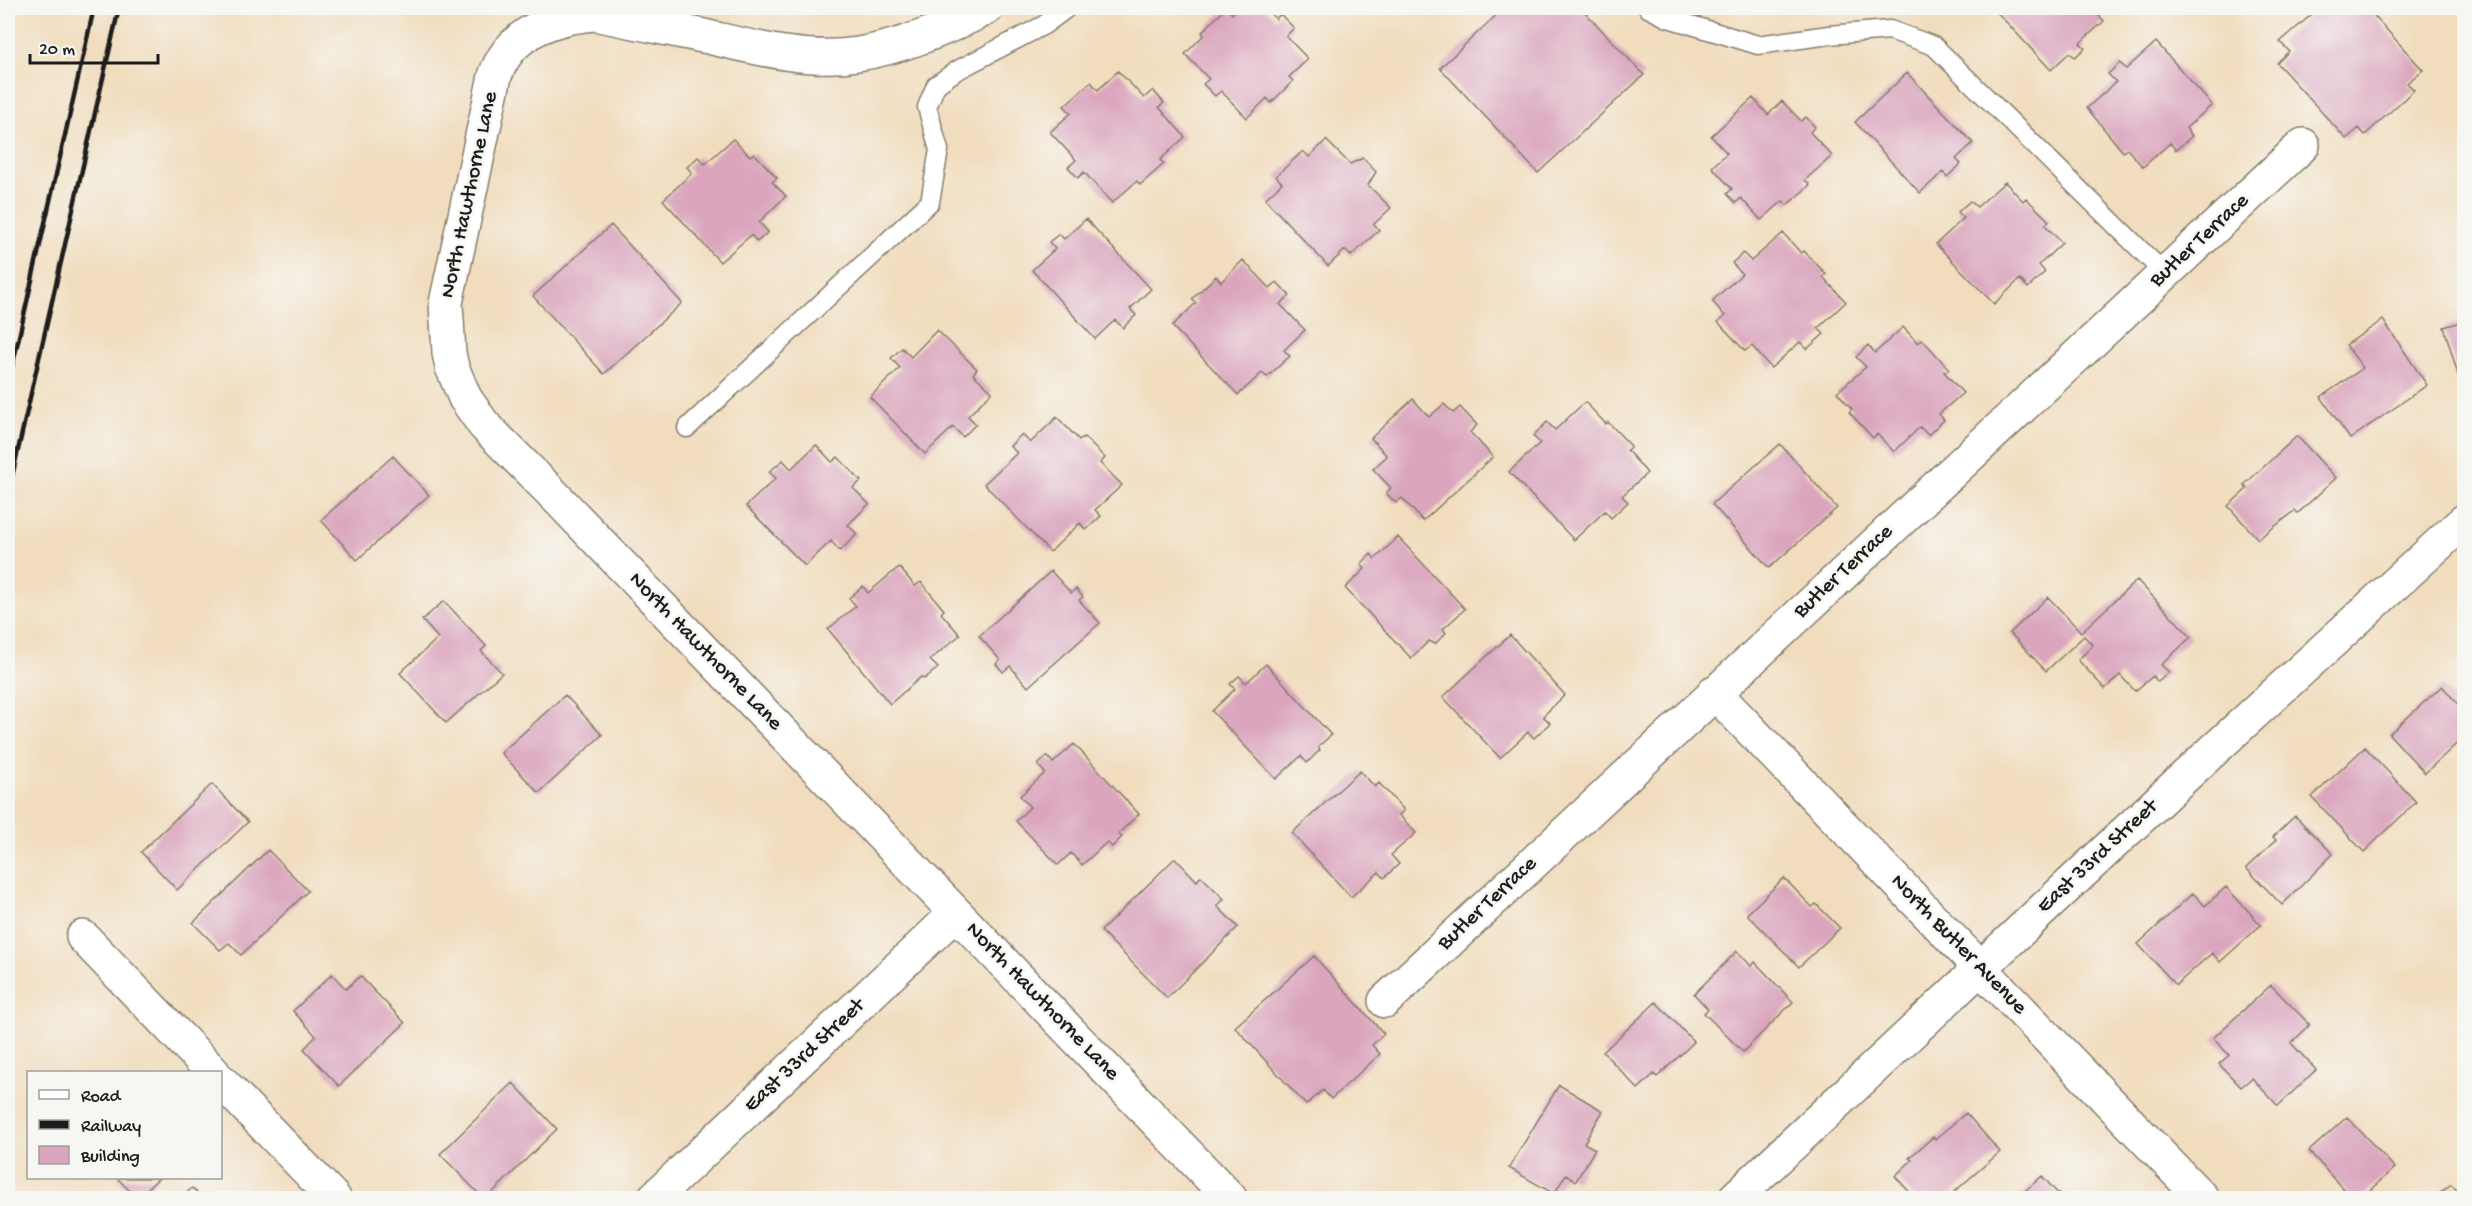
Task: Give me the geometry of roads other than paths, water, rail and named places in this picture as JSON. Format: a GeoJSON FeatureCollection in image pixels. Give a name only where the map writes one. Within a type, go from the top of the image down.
{"type":"FeatureCollection","features":[{"type":"Feature","properties":{"kind":"street","name":"North Hawthorne Lane"},"geometry":{"type":"LineString","coordinates":[[987,8],[883,49],[846,55],[778,52],[595,14],[568,16],[548,22],[536,29],[508,52],[495,76],[446,303],[452,367],[465,398],[494,436],[554,494],[1230,1198]]}},
{"type":"Feature","properties":{"kind":"street","name":"Butler Terrace"},"geometry":{"type":"LineString","coordinates":[[1385,1001],[2303,145]]}},
{"type":"Feature","properties":{"kind":"street","name":"East 33rd Street"},"geometry":{"type":"LineString","coordinates":[[1736,1198],[1980,967],[2464,521]]}},
{"type":"Feature","properties":{"kind":"street","name":"North Butler Avenue"},"geometry":{"type":"LineString","coordinates":[[1714,692],[2202,1198]]}},
{"type":"Feature","properties":{"kind":"street","name":"East 33rd Street"},"geometry":{"type":"LineString","coordinates":[[654,1198],[956,913]]}},
{"type":"Feature","properties":{"kind":"street"},"geometry":{"type":"LineString","coordinates":[[83,938],[212,1071]]}},
{"type":"Feature","properties":{"kind":"street"},"geometry":{"type":"LineString","coordinates":[[222,1082],[334,1198]]}},
{"type":"Feature","properties":{"kind":"lane"},"geometry":{"type":"LineString","coordinates":[[687,428],[930,202],[939,150],[927,107],[936,85],[956,71],[1044,25],[1068,8]]}},
{"type":"Feature","properties":{"kind":"lane"},"geometry":{"type":"LineString","coordinates":[[1648,8],[1668,18],[1758,45],[1829,35],[1890,30],[1934,45],[2165,274]]}},
{"type":"Feature","properties":{"kind":"railway"},"geometry":{"type":"LineString","coordinates":[[8,385],[94,8]]}},
{"type":"Feature","properties":{"kind":"railway"},"geometry":{"type":"LineString","coordinates":[[8,494],[119,8]]}}]}
